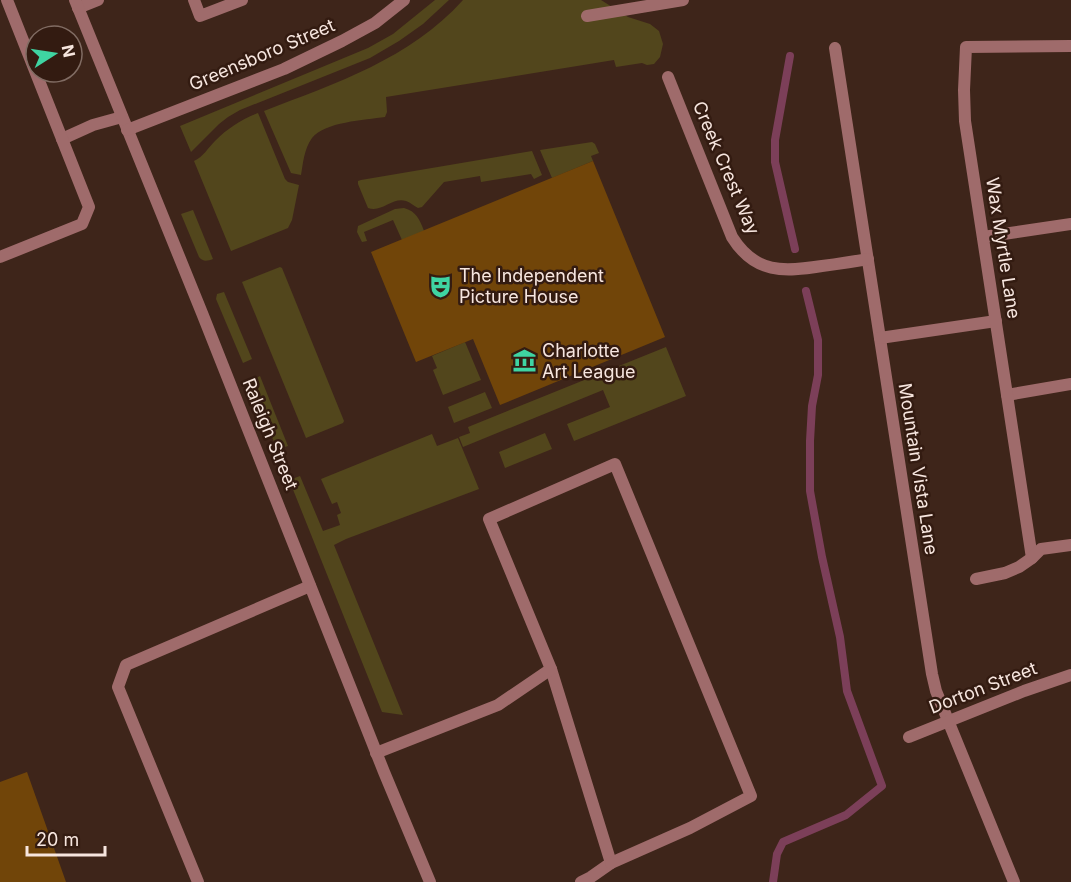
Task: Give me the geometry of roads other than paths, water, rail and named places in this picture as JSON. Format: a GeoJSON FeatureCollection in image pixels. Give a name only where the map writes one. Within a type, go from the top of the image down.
{"type":"FeatureCollection","features":[{"type":"Feature","properties":{"kind":"street"},"geometry":{"type":"LineString","coordinates":[[0,257],[82,224],[88,207],[7,0]]}},
{"type":"Feature","properties":{"kind":"street"},"geometry":{"type":"LineString","coordinates":[[76,4],[99,0]]}},
{"type":"Feature","properties":{"kind":"street"},"geometry":{"type":"LineString","coordinates":[[194,0],[200,16],[242,0]]}},
{"type":"Feature","properties":{"kind":"street","name":"Greensboro Street"},"geometry":{"type":"LineString","coordinates":[[127,130],[304,60],[375,23],[404,0]]}},
{"type":"Feature","properties":{"kind":"street"},"geometry":{"type":"LineString","coordinates":[[587,16],[683,0]]}},
{"type":"Feature","properties":{"kind":"street","name":"Raleigh Street"},"geometry":{"type":"LineString","coordinates":[[76,4],[202,313],[376,753],[430,882]]}},
{"type":"Feature","properties":{"kind":"street","name":"Wax Myrtle Lane"},"geometry":{"type":"LineString","coordinates":[[1032,558],[965,121],[966,46],[1071,46]]}},
{"type":"Feature","properties":{"kind":"street","name":"Mountain Vista Lane"},"geometry":{"type":"LineString","coordinates":[[835,48],[932,674],[936,691],[1014,882]]}},
{"type":"Feature","properties":{"kind":"street","name":"Creek Crest Way"},"geometry":{"type":"LineString","coordinates":[[668,77],[732,237],[737,246],[751,259],[777,270],[796,270],[868,260]]}},
{"type":"Feature","properties":{"kind":"street"},"geometry":{"type":"LineString","coordinates":[[62,138],[93,125],[122,117]]}},
{"type":"Feature","properties":{"kind":"street"},"geometry":{"type":"LineString","coordinates":[[983,237],[1071,224]]}},
{"type":"Feature","properties":{"kind":"street"},"geometry":{"type":"LineString","coordinates":[[880,338],[996,321]]}},
{"type":"Feature","properties":{"kind":"street"},"geometry":{"type":"LineString","coordinates":[[1007,395],[1071,384]]}},
{"type":"Feature","properties":{"kind":"street"},"geometry":{"type":"LineString","coordinates":[[581,882],[611,863],[690,828],[751,795],[615,464],[489,519],[550,669],[611,863]]}},
{"type":"Feature","properties":{"kind":"street"},"geometry":{"type":"LineString","coordinates":[[976,579],[1005,573],[1019,567],[1041,549],[1071,545]]}},
{"type":"Feature","properties":{"kind":"street"},"geometry":{"type":"LineString","coordinates":[[198,882],[118,687],[126,665],[310,586]]}},
{"type":"Feature","properties":{"kind":"street"},"geometry":{"type":"LineString","coordinates":[[376,753],[498,705],[550,669]]}},
{"type":"Feature","properties":{"kind":"street","name":"Dorton Street"},"geometry":{"type":"LineString","coordinates":[[909,737],[1024,691],[1071,675]]}},
{"type":"Feature","properties":{"kind":"waterway"},"geometry":{"type":"LineString","coordinates":[[790,56],[775,140],[775,162],[795,249]]}},
{"type":"Feature","properties":{"kind":"waterway"},"geometry":{"type":"LineString","coordinates":[[773,882],[777,854],[783,842],[846,815],[882,786],[847,691],[840,637],[810,491],[810,441],[812,406],[818,375],[818,340],[806,291]]}},
{"type":"Feature","properties":{"kind":"place","name":"The Independent Picture House"},"geometry":{"type":"Point","coordinates":[441,286]}},
{"type":"Feature","properties":{"kind":"place","name":"Charlotte Art League"},"geometry":{"type":"Point","coordinates":[524,361]}}]}
